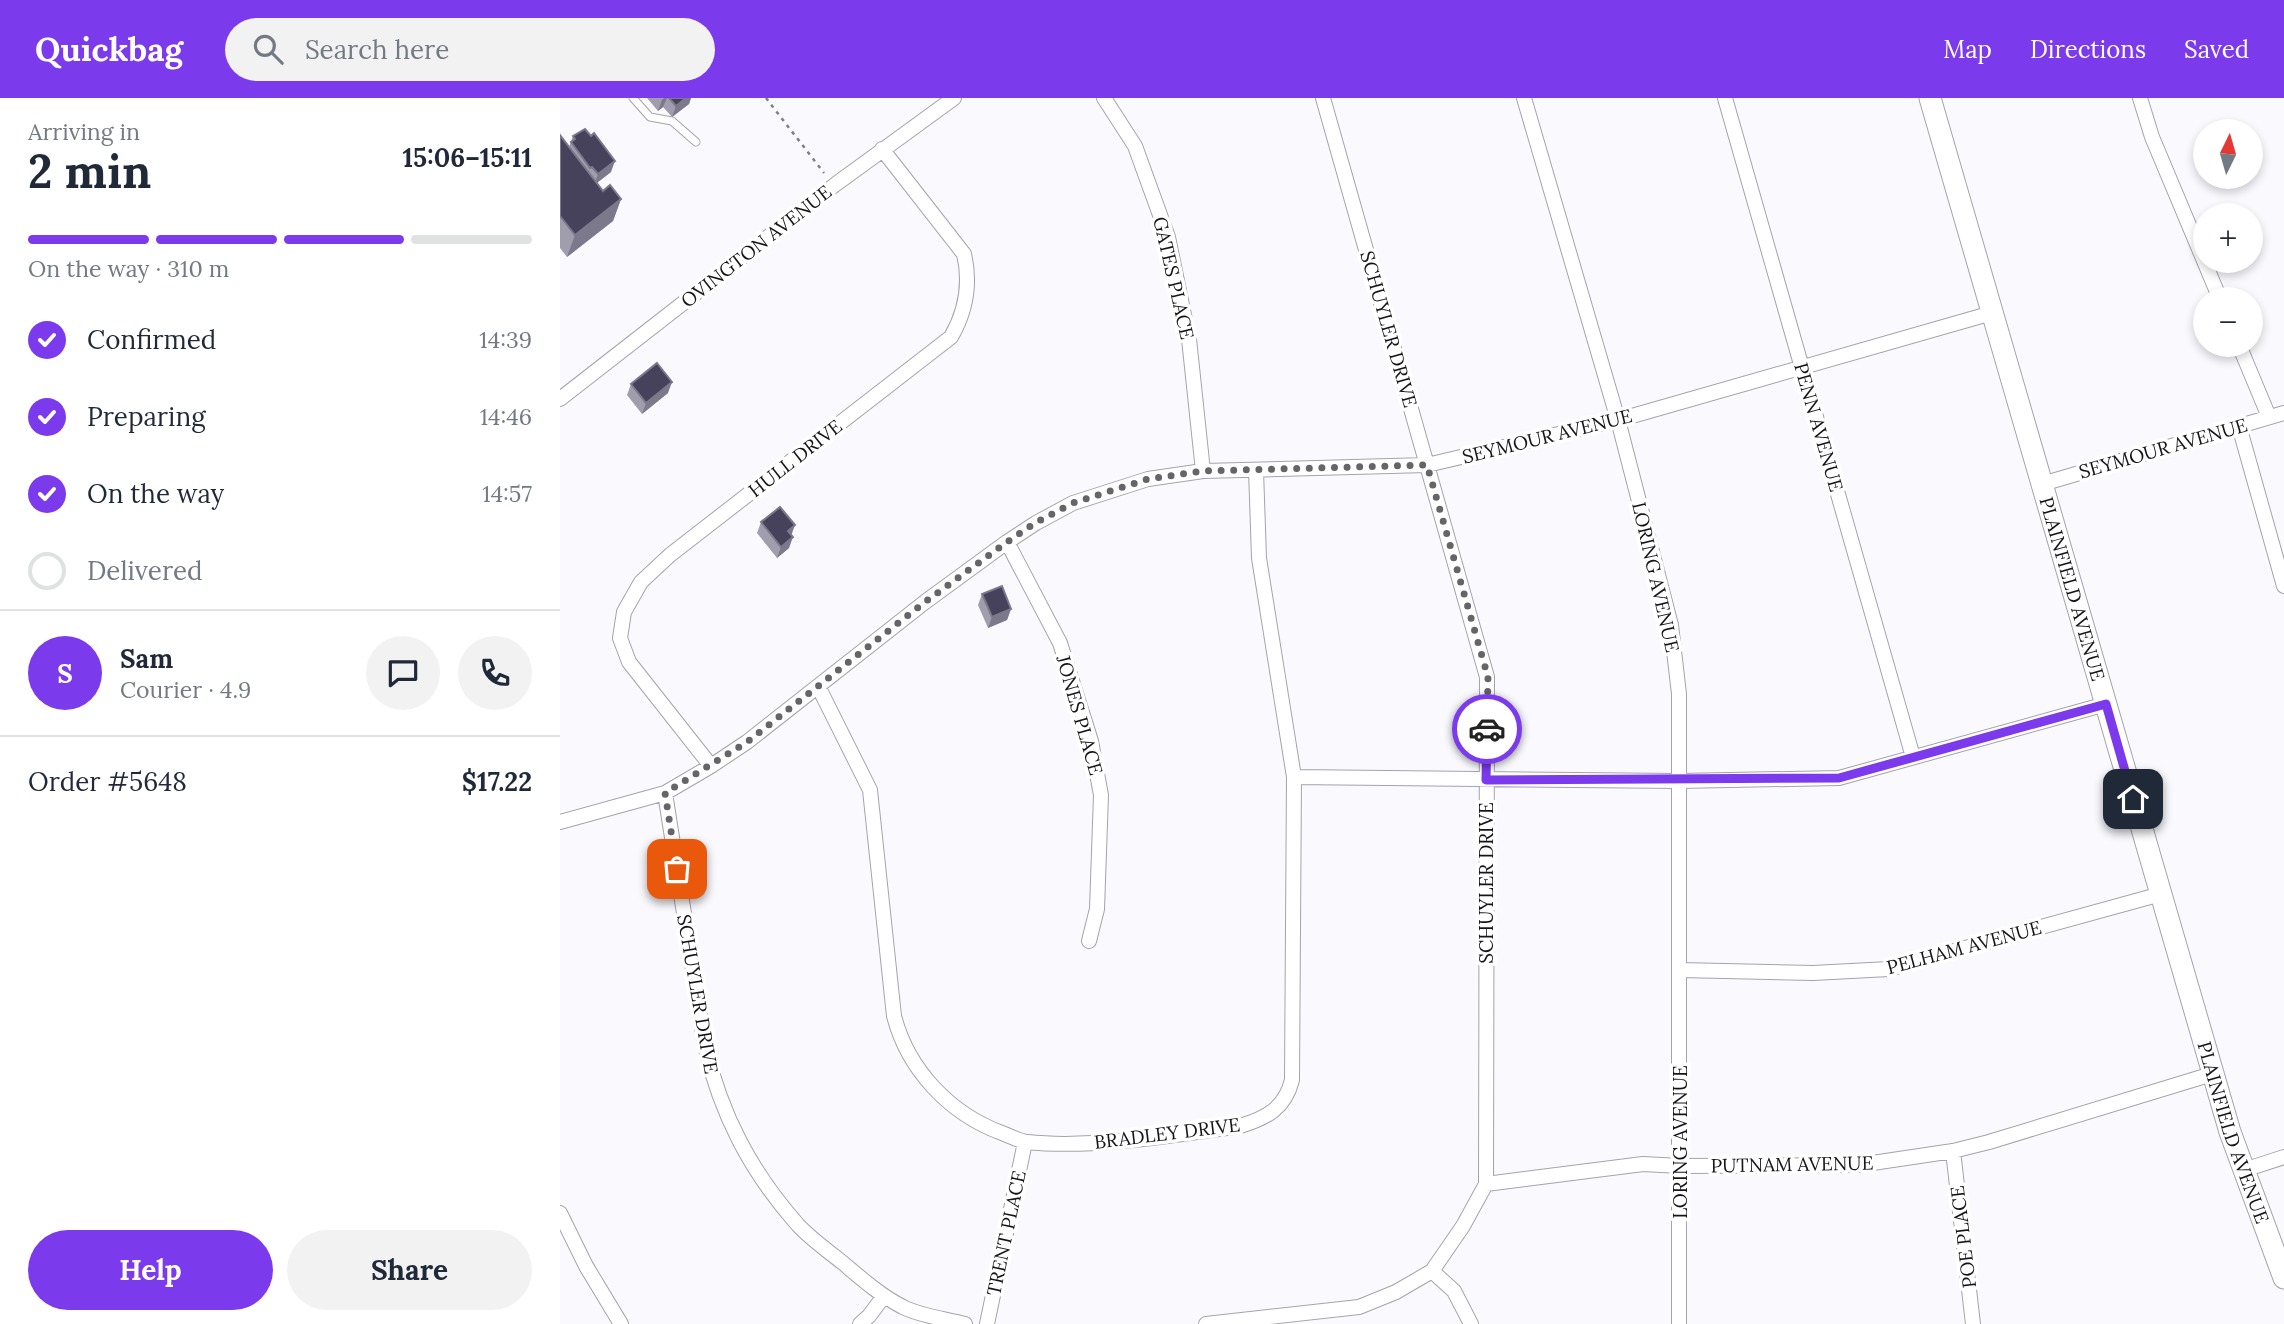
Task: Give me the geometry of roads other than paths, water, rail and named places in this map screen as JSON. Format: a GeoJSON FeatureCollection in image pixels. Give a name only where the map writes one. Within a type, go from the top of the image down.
{"type":"FeatureCollection","features":[{"type":"Feature","properties":{"kind":"street","name":"OVINGTON AVENUE"},"geometry":{"type":"LineString","coordinates":[[560,399],[883,149],[954,98]]}},
{"type":"Feature","properties":{"kind":"street","name":"GATES PLACE"},"geometry":{"type":"LineString","coordinates":[[1104,98],[1135,146],[1168,237],[1189,339],[1203,471]]}},
{"type":"Feature","properties":{"kind":"street","name":"SCHUYLER DRIVE"},"geometry":{"type":"LineString","coordinates":[[1206,1324],[1359,1307],[1396,1292],[1432,1271],[1463,1226],[1486,1184],[1488,677],[1324,98]]}},
{"type":"Feature","properties":{"kind":"street","name":"LORING AVENUE"},"geometry":{"type":"LineString","coordinates":[[1524,98],[1618,420],[1671,625],[1679,694],[1679,1324]]}},
{"type":"Feature","properties":{"kind":"street","name":"PENN AVENUE"},"geometry":{"type":"LineString","coordinates":[[1725,98],[1913,757]]}},
{"type":"Feature","properties":{"kind":"street","name":"PLAINFIELD AVENUE"},"geometry":{"type":"LineString","coordinates":[[1930,98],[2212,1074],[2284,1278]]}},
{"type":"Feature","properties":{"kind":"street"},"geometry":{"type":"LineString","coordinates":[[2140,98],[2152,137],[2215,287]]}},
{"type":"Feature","properties":{"kind":"street","name":"HULL DRIVE"},"geometry":{"type":"LineString","coordinates":[[710,766],[629,662],[620,638],[624,611],[641,582],[670,555],[951,337],[962,317],[966,298],[969,273],[964,254],[883,149]]}},
{"type":"Feature","properties":{"kind":"street","name":"SEYMOUR AVENUE"},"geometry":{"type":"LineString","coordinates":[[560,822],[665,793],[710,766],[747,742],[925,602],[1007,542],[1035,523],[1073,503],[1148,479],[1203,471],[1427,465],[1618,420],[1992,313]]}},
{"type":"Feature","properties":{"kind":"street"},"geometry":{"type":"LineString","coordinates":[[2244,357],[2269,417]]}},
{"type":"Feature","properties":{"kind":"street","name":"SEYMOUR AVENUE"},"geometry":{"type":"LineString","coordinates":[[2042,484],[2284,413]]}},
{"type":"Feature","properties":{"kind":"street"},"geometry":{"type":"LineString","coordinates":[[2239,426],[2284,586]]}},
{"type":"Feature","properties":{"kind":"street","name":"BRADLEY DRIVE"},"geometry":{"type":"LineString","coordinates":[[818,686],[870,790],[894,1016],[899,1036],[916,1066],[933,1087],[962,1114],[1025,1142],[1095,1143],[1240,1126],[1261,1120],[1288,1096],[1292,1080],[1294,777],[1263,595],[1256,470]]}},
{"type":"Feature","properties":{"kind":"street","name":"JONES PLACE"},"geometry":{"type":"LineString","coordinates":[[1007,542],[1060,643],[1091,741],[1101,795],[1097,909],[1089,941]]}},
{"type":"Feature","properties":{"kind":"street"},"geometry":{"type":"LineString","coordinates":[[1294,777],[1678,781],[1839,778],[2106,704]]}},
{"type":"Feature","properties":{"kind":"street","name":"SCHUYLER DRIVE"},"geometry":{"type":"LineString","coordinates":[[665,793],[705,1046],[714,1085],[737,1139],[760,1176],[799,1226],[884,1296],[906,1309],[965,1324]]}},
{"type":"Feature","properties":{"kind":"street","name":"PELHAM AVENUE"},"geometry":{"type":"LineString","coordinates":[[1680,970],[1813,973],[1889,970],[2161,894]]}},
{"type":"Feature","properties":{"kind":"street","name":"PUTNAM AVENUE"},"geometry":{"type":"LineString","coordinates":[[1486,1184],[1643,1164],[1859,1165],[1954,1151],[2212,1074]]}},
{"type":"Feature","properties":{"kind":"street","name":"TRENT PLACE"},"geometry":{"type":"LineString","coordinates":[[987,1324],[1025,1142]]}},
{"type":"Feature","properties":{"kind":"street","name":"POE PLACE"},"geometry":{"type":"LineString","coordinates":[[1954,1151],[1973,1324]]}},
{"type":"Feature","properties":{"kind":"street"},"geometry":{"type":"LineString","coordinates":[[2244,1170],[2284,1157]]}},
{"type":"Feature","properties":{"kind":"street"},"geometry":{"type":"LineString","coordinates":[[560,1213],[586,1266],[621,1324]]}},
{"type":"Feature","properties":{"kind":"street"},"geometry":{"type":"LineString","coordinates":[[1432,1271],[1454,1291],[1471,1324]]}},
{"type":"Feature","properties":{"kind":"street"},"geometry":{"type":"LineString","coordinates":[[860,1324],[884,1296]]}},
{"type":"Feature","properties":{"kind":"lane"},"geometry":{"type":"LineString","coordinates":[[633,98],[650,117],[672,121],[696,142]]}}]}
